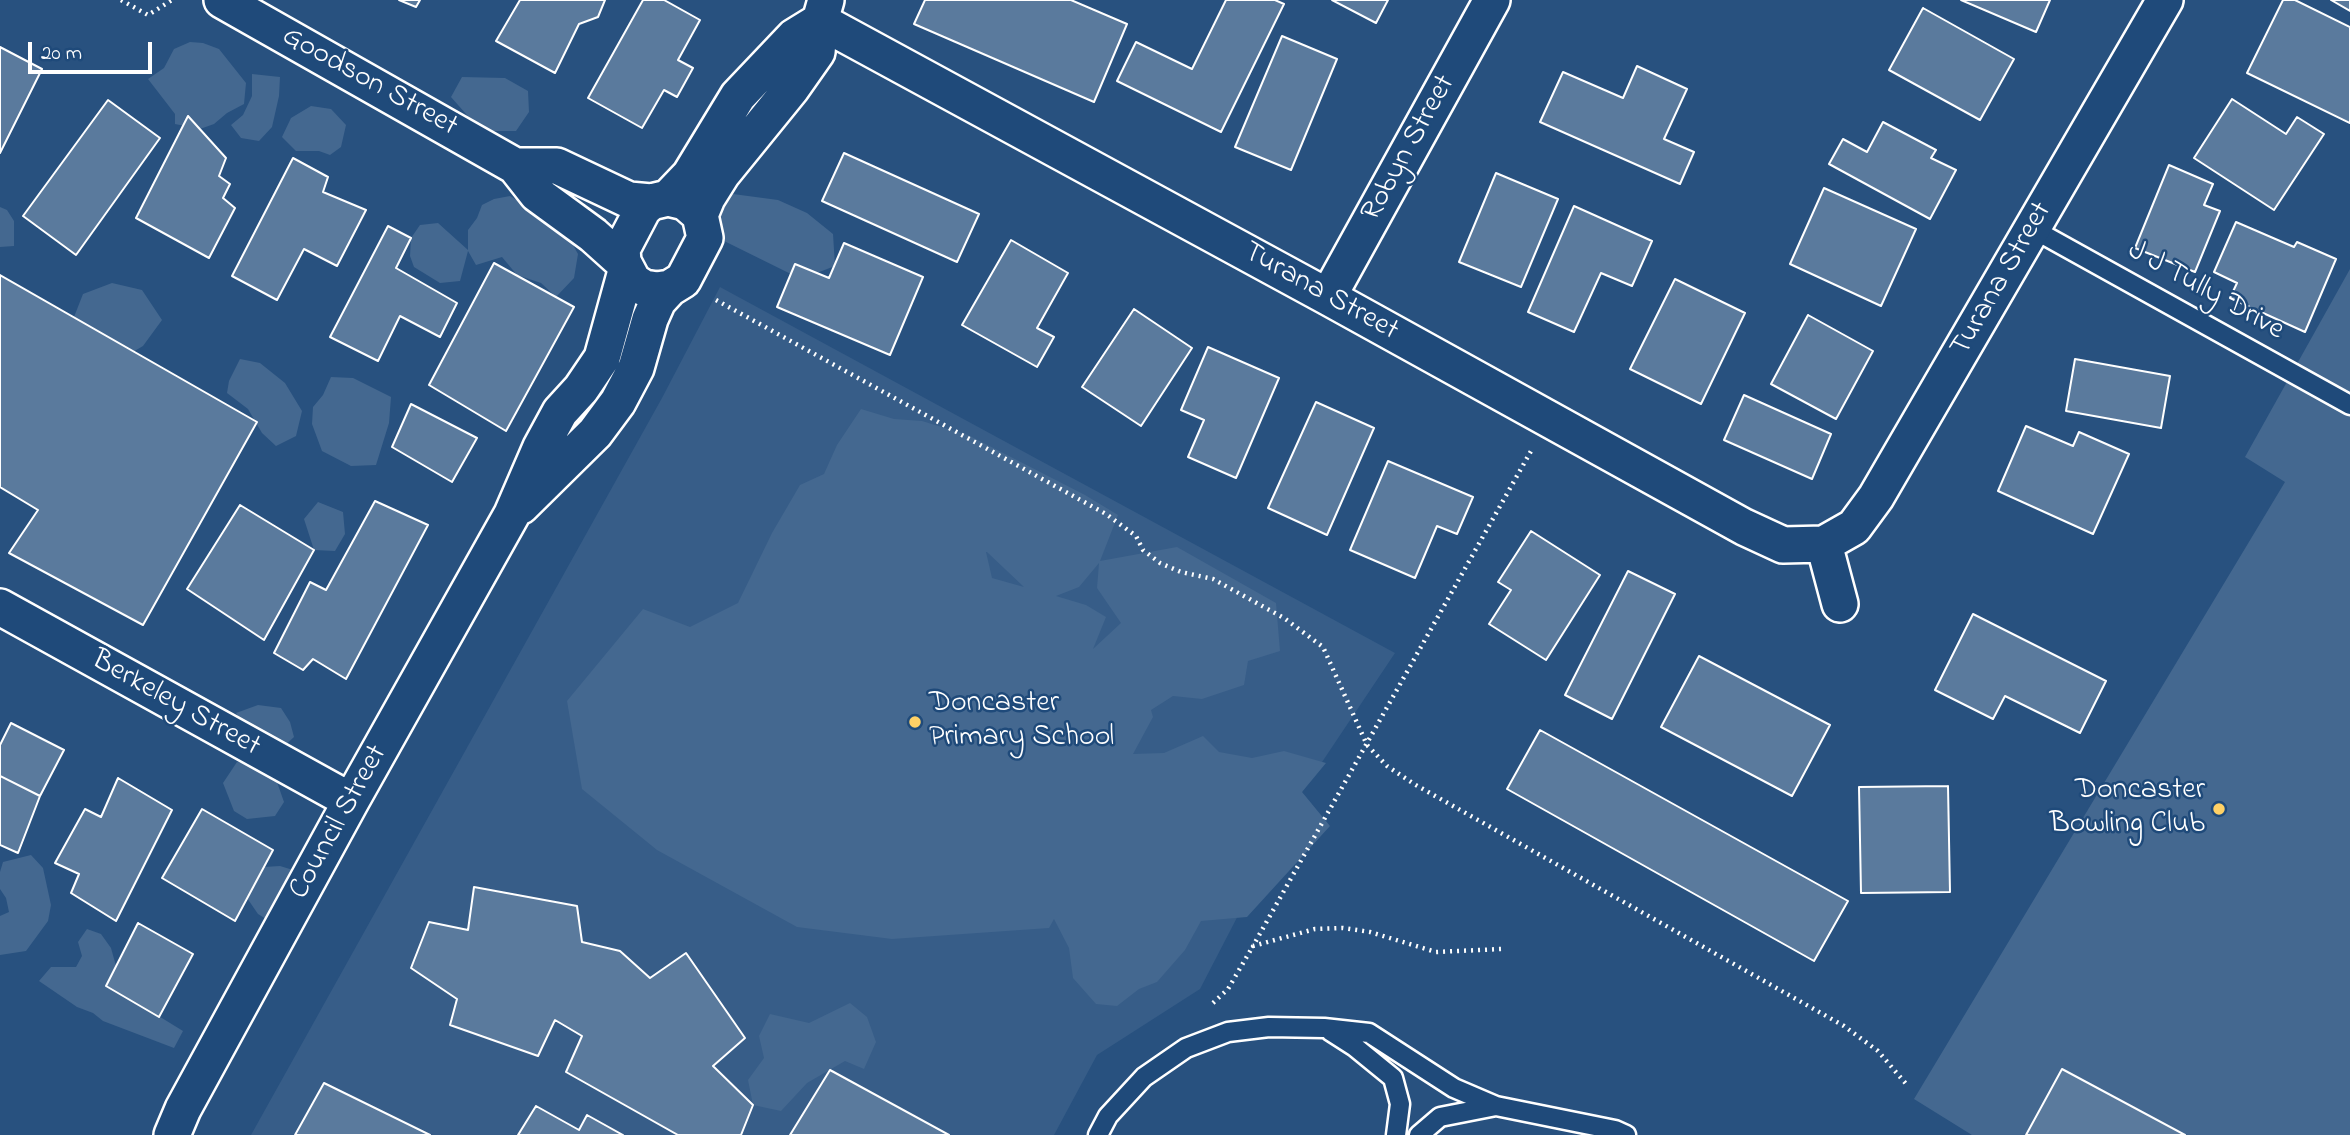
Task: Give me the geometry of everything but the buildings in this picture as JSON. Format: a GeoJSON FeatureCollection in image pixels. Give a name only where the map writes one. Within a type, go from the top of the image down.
{"type":"FeatureCollection","features":[{"type":"Feature","properties":{"kind":"street","name":"Goodson Street"},"geometry":{"type":"LineString","coordinates":[[222,0],[515,166],[537,194],[593,234],[624,266]]}},
{"type":"Feature","properties":{"kind":"street","name":"Robyn Street"},"geometry":{"type":"LineString","coordinates":[[1328,297],[1492,0]]}},
{"type":"Feature","properties":{"kind":"street","name":"Turana Street"},"geometry":{"type":"LineString","coordinates":[[823,10],[1328,297],[1744,527],[1783,545],[1824,544],[1854,527],[1876,497],[2165,0]]}},
{"type":"Feature","properties":{"kind":"street"},"geometry":{"type":"LineString","coordinates":[[823,10],[817,52],[791,89],[722,174],[707,198],[700,215],[705,238],[683,280],[670,288],[657,290],[644,288],[633,281],[624,266],[622,249],[643,209],[691,175],[738,96],[823,10]]}},
{"type":"Feature","properties":{"kind":"street","name":"Goodson Street"},"geometry":{"type":"LineString","coordinates":[[515,166],[557,166],[629,200],[659,200]]}},
{"type":"Feature","properties":{"kind":"street"},"geometry":{"type":"LineString","coordinates":[[659,200],[685,201],[700,215]]}},
{"type":"Feature","properties":{"kind":"street","name":"Council Street"},"geometry":{"type":"LineString","coordinates":[[172,1135],[183,1109],[351,801],[512,514],[541,447],[554,424],[602,358],[624,266]]}},
{"type":"Feature","properties":{"kind":"street","name":"Council Street"},"geometry":{"type":"LineString","coordinates":[[512,514],[595,433],[618,401],[636,368],[658,301],[670,288]]}},
{"type":"Feature","properties":{"kind":"street"},"geometry":{"type":"LineString","coordinates":[[1824,544],[1840,604]]}},
{"type":"Feature","properties":{"kind":"street","name":"Berkeley Street"},"geometry":{"type":"LineString","coordinates":[[0,607],[351,801]]}},
{"type":"Feature","properties":{"kind":"lane","name":"J J Tully Drive"},"geometry":{"type":"LineString","coordinates":[[2033,229],[2350,405]]}},
{"type":"Feature","properties":{"kind":"lane"},"geometry":{"type":"LineString","coordinates":[[1098,1135],[1108,1116],[1144,1077],[1193,1045],[1228,1032],[1269,1027],[1324,1028],[1369,1033],[1454,1087],[1496,1107],[1615,1130],[1626,1135]]}},
{"type":"Feature","properties":{"kind":"lane"},"geometry":{"type":"LineString","coordinates":[[1324,1028],[1355,1047],[1393,1078],[1399,1104],[1396,1135]]}},
{"type":"Feature","properties":{"kind":"lane"},"geometry":{"type":"LineString","coordinates":[[1419,1135],[1440,1117],[1496,1107]]}},
{"type":"Feature","properties":{"kind":"path"},"geometry":{"type":"LineString","coordinates":[[121,0],[148,15],[172,0]]}},
{"type":"Feature","properties":{"kind":"path"},"geometry":{"type":"LineString","coordinates":[[706,295],[1106,514],[1136,536],[1143,550],[1160,563],[1181,572],[1213,579],[1294,624],[1324,647],[1367,745],[1387,766],[1414,784],[1844,1026],[1878,1051],[1907,1085]]}},
{"type":"Feature","properties":{"kind":"path"},"geometry":{"type":"LineString","coordinates":[[1213,1003],[1228,989],[1253,946],[1549,420]]}},
{"type":"Feature","properties":{"kind":"path"},"geometry":{"type":"LineString","coordinates":[[1253,946],[1315,929],[1343,928],[1370,932],[1436,953],[1501,949]]}},
{"type":"Feature","properties":{"kind":"shaded area"},"geometry":{"type":"Polygon","coordinates":[[[190,42],[219,49],[246,83],[244,104],[214,124],[200,129],[175,124],[175,114],[148,79],[164,68],[174,49],[190,42]]]}},
{"type":"Feature","properties":{"kind":"shaded area"},"geometry":{"type":"Polygon","coordinates":[[[252,74],[280,77],[272,127],[259,141],[241,138],[231,125],[243,115],[252,96],[252,74]]]}},
{"type":"Feature","properties":{"kind":"shaded area"},"geometry":{"type":"Polygon","coordinates":[[[462,77],[505,78],[528,91],[529,112],[516,131],[481,131],[451,97],[462,77]]]}},
{"type":"Feature","properties":{"kind":"shaded area"},"geometry":{"type":"Polygon","coordinates":[[[311,106],[331,109],[346,125],[341,147],[330,155],[319,151],[296,151],[282,137],[291,118],[311,106]]]}},
{"type":"Feature","properties":{"kind":"shaded area"},"geometry":{"type":"Polygon","coordinates":[[[733,194],[778,200],[807,213],[833,234],[835,266],[801,279],[718,238],[714,216],[733,194]]]}},
{"type":"Feature","properties":{"kind":"shaded area"},"geometry":{"type":"Polygon","coordinates":[[[510,196],[533,209],[568,236],[578,254],[574,278],[556,297],[541,283],[517,275],[502,257],[476,265],[468,251],[460,281],[440,283],[414,267],[410,256],[411,238],[420,225],[438,223],[468,250],[468,230],[482,205],[510,196]]]}},
{"type":"Feature","properties":{"kind":"shaded area"},"geometry":{"type":"Polygon","coordinates":[[[0,207],[7,210],[14,221],[14,246],[0,247],[0,207]]]}},
{"type":"Feature","properties":{"kind":"shaded area","name":"Doncaster Bowling Club"},"geometry":{"type":"Polygon","coordinates":[[[2350,269],[2350,1135],[1972,1135],[1914,1099],[2285,482],[2245,457],[2350,269]]]}},
{"type":"Feature","properties":{"kind":"shaded area"},"geometry":{"type":"Polygon","coordinates":[[[112,283],[142,290],[162,320],[143,346],[126,356],[75,345],[74,317],[83,294],[112,283]]]}},
{"type":"Feature","properties":{"kind":"shaded area","name":"Doncaster Primary School"},"geometry":{"type":"Polygon","coordinates":[[[720,287],[1395,653],[1302,792],[1200,989],[1097,1055],[1054,1135],[251,1135],[662,398],[720,287]]]}},
{"type":"Feature","properties":{"kind":"shaded area"},"geometry":{"type":"Polygon","coordinates":[[[240,359],[260,363],[285,383],[302,411],[296,436],[276,446],[262,433],[248,409],[227,393],[229,381],[240,359]]]}},
{"type":"Feature","properties":{"kind":"shaded area"},"geometry":{"type":"Polygon","coordinates":[[[331,377],[353,378],[391,397],[389,423],[376,465],[351,466],[322,451],[312,424],[313,407],[323,395],[331,377]]]}},
{"type":"Feature","properties":{"kind":"shaded area"},"geometry":{"type":"Polygon","coordinates":[[[861,409],[894,419],[922,421],[968,435],[1085,495],[1118,515],[1100,561],[1177,547],[1276,603],[1280,651],[1248,661],[1244,685],[1202,699],[1173,696],[1151,710],[1153,717],[1133,754],[1164,753],[1203,736],[1219,752],[1252,758],[1284,751],[1326,763],[1302,792],[1330,826],[1247,917],[1201,921],[1185,950],[1157,982],[1139,989],[1117,1006],[1096,1004],[1073,978],[1069,948],[1054,919],[1049,928],[892,939],[797,927],[657,850],[582,789],[567,701],[643,609],[690,627],[738,603],[772,533],[800,485],[824,474],[837,445],[861,409]],[[987,552],[992,578],[1024,587],[987,552]],[[1099,563],[1079,587],[1056,596],[1086,605],[1106,617],[1093,649],[1121,623],[1097,588],[1099,563]]]}},
{"type":"Feature","properties":{"kind":"shaded area"},"geometry":{"type":"Polygon","coordinates":[[[318,502],[343,512],[345,534],[335,551],[314,550],[304,519],[318,502]]]}},
{"type":"Feature","properties":{"kind":"shaded area"},"geometry":{"type":"Polygon","coordinates":[[[258,705],[281,708],[290,722],[294,737],[280,750],[247,732],[236,713],[258,705]]]}},
{"type":"Feature","properties":{"kind":"shaded area"},"geometry":{"type":"Polygon","coordinates":[[[237,762],[271,765],[284,802],[275,816],[247,819],[234,811],[223,783],[237,762]]]}},
{"type":"Feature","properties":{"kind":"shaded area"},"geometry":{"type":"Polygon","coordinates":[[[31,855],[43,868],[51,905],[48,921],[26,951],[0,955],[0,916],[9,912],[6,898],[0,889],[3,862],[31,855]]]}},
{"type":"Feature","properties":{"kind":"shaded area"},"geometry":{"type":"Polygon","coordinates":[[[280,866],[293,870],[298,894],[271,922],[258,914],[247,898],[264,867],[280,866]]]}},
{"type":"Feature","properties":{"kind":"shaded area"},"geometry":{"type":"Polygon","coordinates":[[[87,929],[101,934],[111,948],[116,966],[144,1007],[183,1031],[174,1048],[103,1021],[39,981],[51,967],[76,967],[82,956],[78,942],[87,929]]]}},
{"type":"Feature","properties":{"kind":"shaded area"},"geometry":{"type":"Polygon","coordinates":[[[850,1003],[867,1017],[876,1042],[864,1069],[845,1061],[807,1083],[781,1111],[753,1105],[748,1080],[764,1058],[759,1036],[770,1014],[809,1023],[850,1003]]]}},
{"type":"Feature","properties":{"kind":"place","name":"Doncaster Primary School"},"geometry":{"type":"Point","coordinates":[915,722]}},
{"type":"Feature","properties":{"kind":"place","name":"Doncaster Bowling Club"},"geometry":{"type":"Point","coordinates":[2219,809]}}]}
